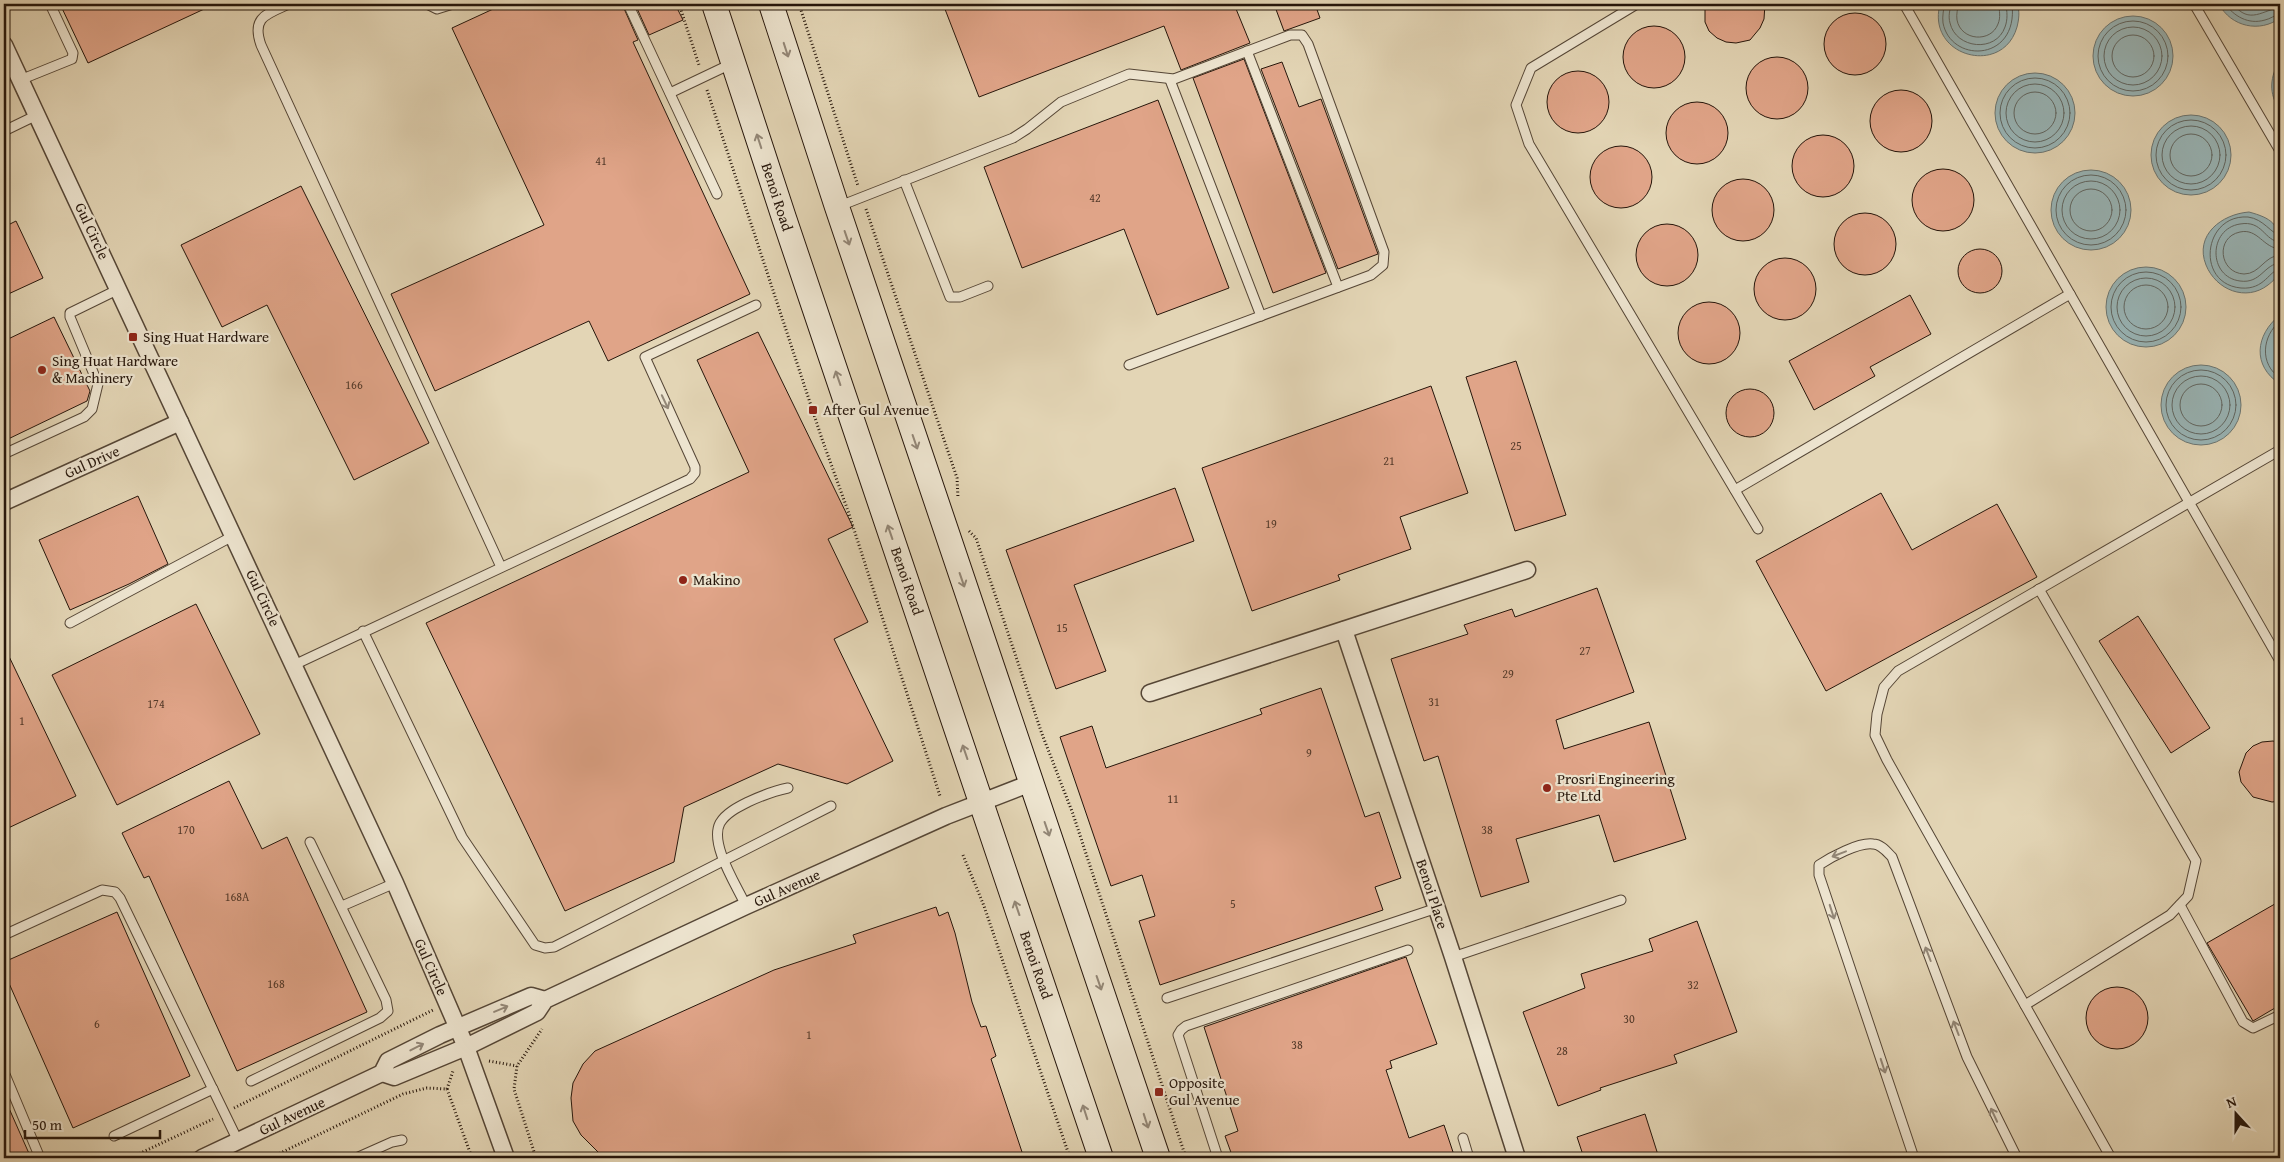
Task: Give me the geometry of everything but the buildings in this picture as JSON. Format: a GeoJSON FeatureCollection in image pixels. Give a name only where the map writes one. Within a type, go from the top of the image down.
{"type":"FeatureCollection","features":[{"type":"Feature","properties":{"kind":"main road","name":"Benoi Road"},"geometry":{"type":"LineString","coordinates":[[714,4],[1101,1158]]}},
{"type":"Feature","properties":{"kind":"main road"},"geometry":{"type":"LineString","coordinates":[[771,4],[836,207],[1158,1158]]}},
{"type":"Feature","properties":{"kind":"street","name":"Gul Circle"},"geometry":{"type":"LineString","coordinates":[[4,45],[395,883],[458,1027],[506,1158]]}},
{"type":"Feature","properties":{"kind":"street","name":"Gul Drive"},"geometry":{"type":"LineString","coordinates":[[4,502],[180,422]]}},
{"type":"Feature","properties":{"kind":"street"},"geometry":{"type":"LineString","coordinates":[[1150,693],[1527,570]]}},
{"type":"Feature","properties":{"kind":"street","name":"Benoi Place"},"geometry":{"type":"LineString","coordinates":[[1344,630],[1437,908],[1517,1158]]}},
{"type":"Feature","properties":{"kind":"street","name":"Gul Avenue"},"geometry":{"type":"LineString","coordinates":[[382,1073],[394,1077],[466,1047],[537,1012],[545,1000],[746,906],[981,801],[1031,783]]}},
{"type":"Feature","properties":{"kind":"street","name":"Gul Avenue"},"geometry":{"type":"LineString","coordinates":[[202,1158],[382,1073],[388,1061],[458,1027],[531,996],[545,1000]]}},
{"type":"Feature","properties":{"kind":"lane"},"geometry":{"type":"LineString","coordinates":[[20,80],[72,59],[72,53],[50,4]]}},
{"type":"Feature","properties":{"kind":"lane"},"geometry":{"type":"LineString","coordinates":[[289,4],[261,19],[257,28],[262,45],[501,567]]}},
{"type":"Feature","properties":{"kind":"lane"},"geometry":{"type":"LineString","coordinates":[[427,4],[438,8],[453,4]]}},
{"type":"Feature","properties":{"kind":"lane"},"geometry":{"type":"LineString","coordinates":[[628,4],[717,194]]}},
{"type":"Feature","properties":{"kind":"lane"},"geometry":{"type":"LineString","coordinates":[[1637,4],[1554,52],[1531,68],[1516,105],[1529,144],[1758,529]]}},
{"type":"Feature","properties":{"kind":"lane"},"geometry":{"type":"LineString","coordinates":[[1904,4],[2280,661]]}},
{"type":"Feature","properties":{"kind":"lane"},"geometry":{"type":"LineString","coordinates":[[2194,4],[2280,151]]}},
{"type":"Feature","properties":{"kind":"lane"},"geometry":{"type":"LineString","coordinates":[[836,207],[1013,138],[1027,130],[1061,102],[1129,74],[1170,80],[1295,34],[1302,35],[1308,44],[1384,252],[1383,265],[1378,271],[1338,287],[1129,365]]}},
{"type":"Feature","properties":{"kind":"lane"},"geometry":{"type":"LineString","coordinates":[[1247,51],[1338,287]]}},
{"type":"Feature","properties":{"kind":"lane"},"geometry":{"type":"LineString","coordinates":[[670,93],[733,63]]}},
{"type":"Feature","properties":{"kind":"lane"},"geometry":{"type":"LineString","coordinates":[[1170,80],[1261,316]]}},
{"type":"Feature","properties":{"kind":"lane"},"geometry":{"type":"LineString","coordinates":[[4,131],[37,115]]}},
{"type":"Feature","properties":{"kind":"lane"},"geometry":{"type":"LineString","coordinates":[[904,180],[950,297],[960,297],[988,286]]}},
{"type":"Feature","properties":{"kind":"lane"},"geometry":{"type":"LineString","coordinates":[[6,453],[84,417],[92,409],[98,384],[70,318],[70,313],[119,289]]}},
{"type":"Feature","properties":{"kind":"lane"},"geometry":{"type":"LineString","coordinates":[[1735,490],[2070,294]]}},
{"type":"Feature","properties":{"kind":"lane"},"geometry":{"type":"LineString","coordinates":[[294,665],[690,479],[695,473],[693,460],[645,358],[756,305]]}},
{"type":"Feature","properties":{"kind":"lane"},"geometry":{"type":"LineString","coordinates":[[2111,1158],[1875,736],[1877,714],[1884,687],[1898,671],[2280,450]]}},
{"type":"Feature","properties":{"kind":"lane"},"geometry":{"type":"LineString","coordinates":[[70,623],[233,536]]}},
{"type":"Feature","properties":{"kind":"lane"},"geometry":{"type":"LineString","coordinates":[[2025,1005],[2170,915],[2188,896],[2196,861],[2039,589]]}},
{"type":"Feature","properties":{"kind":"lane"},"geometry":{"type":"LineString","coordinates":[[363,631],[462,837],[535,945],[545,948],[554,947],[831,806]]}},
{"type":"Feature","properties":{"kind":"lane"},"geometry":{"type":"LineString","coordinates":[[746,906],[718,845],[721,822],[744,804],[771,791],[788,788]]}},
{"type":"Feature","properties":{"kind":"lane"},"geometry":{"type":"LineString","coordinates":[[251,1080],[380,1018],[388,1011],[386,1000],[310,842]]}},
{"type":"Feature","properties":{"kind":"lane"},"geometry":{"type":"LineString","coordinates":[[1914,1158],[1820,875],[1819,866],[1830,858],[1865,844],[1875,844],[1883,848],[1892,857],[1968,1057],[2016,1158]]}},
{"type":"Feature","properties":{"kind":"lane"},"geometry":{"type":"LineString","coordinates":[[342,906],[395,883]]}},
{"type":"Feature","properties":{"kind":"lane"},"geometry":{"type":"LineString","coordinates":[[4,935],[102,890],[115,892],[120,898],[238,1141]]}},
{"type":"Feature","properties":{"kind":"lane"},"geometry":{"type":"LineString","coordinates":[[1453,957],[1621,900]]}},
{"type":"Feature","properties":{"kind":"lane"},"geometry":{"type":"LineString","coordinates":[[2180,905],[2243,1022],[2253,1028],[2280,1015]]}},
{"type":"Feature","properties":{"kind":"lane"},"geometry":{"type":"LineString","coordinates":[[1167,998],[1437,908]]}},
{"type":"Feature","properties":{"kind":"lane"},"geometry":{"type":"LineString","coordinates":[[1218,1158],[1178,1035],[1181,1030],[1186,1026],[1408,950]]}},
{"type":"Feature","properties":{"kind":"lane"},"geometry":{"type":"LineString","coordinates":[[4,1072],[40,1158]]}},
{"type":"Feature","properties":{"kind":"lane"},"geometry":{"type":"LineString","coordinates":[[114,1136],[213,1089]]}},
{"type":"Feature","properties":{"kind":"lane"},"geometry":{"type":"LineString","coordinates":[[1463,1138],[1469,1158]]}},
{"type":"Feature","properties":{"kind":"lane"},"geometry":{"type":"LineString","coordinates":[[356,1158],[392,1142],[402,1140]]}},
{"type":"Feature","properties":{"kind":"path"},"geometry":{"type":"LineString","coordinates":[[679,4],[822,439],[848,511],[940,796]]}},
{"type":"Feature","properties":{"kind":"path"},"geometry":{"type":"LineString","coordinates":[[799,4],[956,478],[958,504]]}},
{"type":"Feature","properties":{"kind":"path"},"geometry":{"type":"LineString","coordinates":[[965,527],[976,538],[1042,734],[1073,814],[1186,1158]]}},
{"type":"Feature","properties":{"kind":"path"},"geometry":{"type":"LineString","coordinates":[[963,855],[984,906],[1070,1158]]}},
{"type":"Feature","properties":{"kind":"path"},"geometry":{"type":"LineString","coordinates":[[536,1158],[514,1089],[514,1077],[517,1066],[551,1014],[545,1000]]}},
{"type":"Feature","properties":{"kind":"path"},"geometry":{"type":"LineString","coordinates":[[130,1158],[447,1003]]}},
{"type":"Feature","properties":{"kind":"path"},"geometry":{"type":"LineString","coordinates":[[270,1158],[403,1094],[427,1088],[447,1089],[472,1158]]}},
{"type":"Feature","properties":{"kind":"water"},"geometry":{"type":"Polygon","coordinates":[[[1940,4],[2017,4],[2019,15],[2017,27],[2009,43],[1997,52],[1983,56],[1968,54],[1955,48],[1944,37],[1939,22],[1940,4]]]}},
{"type":"Feature","properties":{"kind":"water"},"geometry":{"type":"Polygon","coordinates":[[[2219,4],[2280,4],[2280,18],[2264,25],[2246,25],[2231,18],[2219,4]]]}},
{"type":"Feature","properties":{"kind":"water"},"geometry":{"type":"Polygon","coordinates":[[[2125,16],[2141,16],[2162,27],[2173,48],[2173,64],[2162,85],[2141,96],[2125,96],[2111,90],[2099,78],[2093,64],[2093,48],[2099,34],[2111,22],[2125,16]]]}},
{"type":"Feature","properties":{"kind":"water"},"geometry":{"type":"Polygon","coordinates":[[[2280,60],[2280,110],[2272,91],[2272,79],[2280,60]]]}},
{"type":"Feature","properties":{"kind":"water"},"geometry":{"type":"Polygon","coordinates":[[[2027,73],[2043,73],[2064,84],[2075,105],[2075,121],[2064,142],[2043,153],[2027,153],[2013,147],[2001,135],[1995,121],[1995,105],[2001,91],[2013,79],[2027,73]]]}},
{"type":"Feature","properties":{"kind":"water"},"geometry":{"type":"Polygon","coordinates":[[[2183,115],[2199,115],[2220,126],[2231,147],[2231,163],[2220,184],[2199,195],[2183,195],[2169,189],[2157,177],[2151,163],[2151,147],[2157,133],[2169,121],[2183,115]]]}},
{"type":"Feature","properties":{"kind":"water"},"geometry":{"type":"Polygon","coordinates":[[[2083,170],[2099,170],[2120,181],[2131,202],[2131,218],[2120,239],[2099,250],[2083,250],[2069,244],[2057,232],[2051,218],[2051,202],[2057,188],[2069,176],[2083,170]]]}},
{"type":"Feature","properties":{"kind":"water"},"geometry":{"type":"Polygon","coordinates":[[[2249,212],[2263,217],[2276,227],[2280,239],[2281,265],[2278,274],[2268,285],[2250,293],[2241,293],[2224,287],[2217,281],[2206,265],[2203,254],[2207,236],[2213,228],[2229,217],[2249,212]]]}},
{"type":"Feature","properties":{"kind":"water"},"geometry":{"type":"Polygon","coordinates":[[[2138,267],[2154,267],[2175,278],[2186,299],[2186,315],[2175,336],[2154,347],[2138,347],[2124,341],[2112,329],[2106,315],[2106,299],[2112,285],[2124,273],[2138,267]]]}},
{"type":"Feature","properties":{"kind":"water"},"geometry":{"type":"Polygon","coordinates":[[[2280,315],[2280,384],[2271,377],[2265,368],[2261,360],[2260,350],[2266,332],[2280,315]]]}},
{"type":"Feature","properties":{"kind":"water"},"geometry":{"type":"Polygon","coordinates":[[[2193,365],[2209,365],[2230,376],[2241,397],[2241,413],[2230,434],[2209,445],[2193,445],[2179,439],[2167,427],[2161,413],[2161,397],[2167,383],[2179,371],[2193,365]]]}},
{"type":"Feature","properties":{"kind":"place","name":"Sing Huat Hardware"},"geometry":{"type":"Point","coordinates":[133,337]}},
{"type":"Feature","properties":{"kind":"place","name":"Sing Huat Hardware & Machinery"},"geometry":{"type":"Point","coordinates":[42,370]}},
{"type":"Feature","properties":{"kind":"place","name":"After Gul Avenue"},"geometry":{"type":"Point","coordinates":[813,410]}},
{"type":"Feature","properties":{"kind":"place","name":"Makino"},"geometry":{"type":"Point","coordinates":[683,580]}},
{"type":"Feature","properties":{"kind":"place","name":"Prosri Engineering Pte Ltd"},"geometry":{"type":"Point","coordinates":[1547,788]}},
{"type":"Feature","properties":{"kind":"place","name":"Opposite Gul Avenue"},"geometry":{"type":"Point","coordinates":[1159,1092]}}]}
